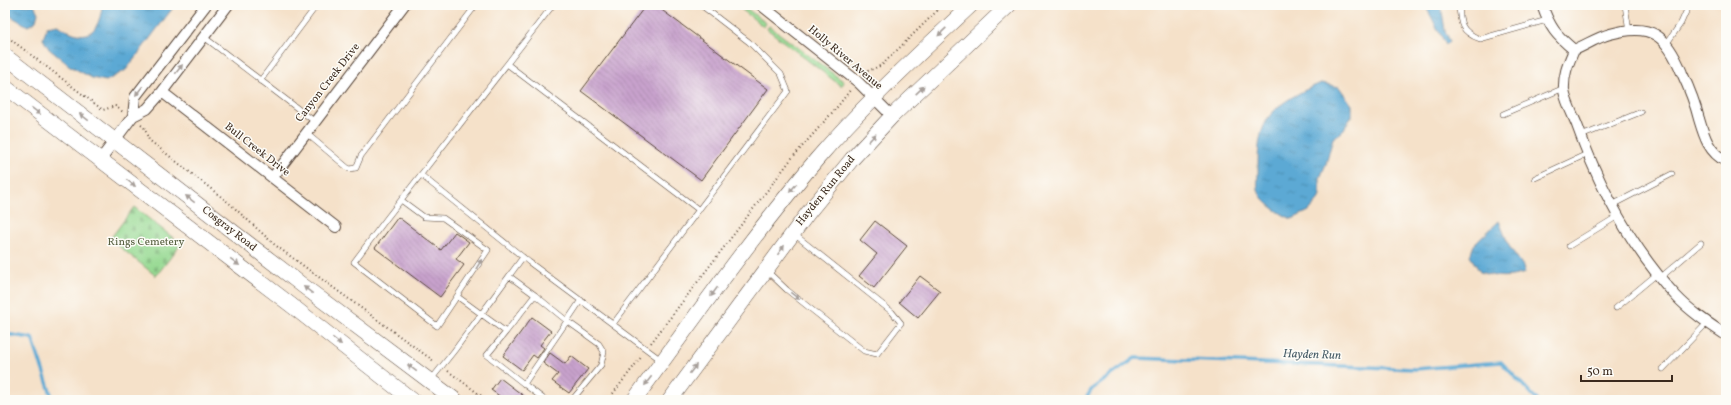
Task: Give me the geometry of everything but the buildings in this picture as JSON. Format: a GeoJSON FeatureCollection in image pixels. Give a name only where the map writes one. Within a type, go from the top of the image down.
{"type":"FeatureCollection","features":[{"type":"Feature","properties":{"kind":"main road"},"geometry":{"type":"LineString","coordinates":[[634,400],[768,218],[818,158],[874,98],[970,5]]}},
{"type":"Feature","properties":{"kind":"main road","name":"Hayden Run Road"},"geometry":{"type":"LineString","coordinates":[[670,400],[793,234],[852,159],[892,116],[1009,5]]}},
{"type":"Feature","properties":{"kind":"main road","name":"Cosgray Road"},"geometry":{"type":"LineString","coordinates":[[5,56],[302,285],[455,400]]}},
{"type":"Feature","properties":{"kind":"main road","name":"Cosgray Road"},"geometry":{"type":"LineString","coordinates":[[5,87],[412,400]]}},
{"type":"Feature","properties":{"kind":"street"},"geometry":{"type":"LineString","coordinates":[[132,117],[135,97],[206,5]]}},
{"type":"Feature","properties":{"kind":"street"},"geometry":{"type":"LineString","coordinates":[[100,160],[132,117],[147,109],[162,92],[228,5]]}},
{"type":"Feature","properties":{"kind":"street","name":"Canyon Creek Drive"},"geometry":{"type":"LineString","coordinates":[[273,177],[314,121],[404,5]]}},
{"type":"Feature","properties":{"kind":"street","name":"Holly River Avenue"},"geometry":{"type":"LineString","coordinates":[[761,5],[858,82],[892,116]]}},
{"type":"Feature","properties":{"kind":"street"},"geometry":{"type":"LineString","coordinates":[[1542,5],[1547,20],[1556,35],[1574,50]]}},
{"type":"Feature","properties":{"kind":"street"},"geometry":{"type":"LineString","coordinates":[[1726,161],[1711,150],[1694,100],[1676,59],[1667,43],[1660,37],[1643,30],[1608,34],[1574,50],[1566,68],[1564,92],[1587,154],[1612,205],[1659,276],[1677,297],[1707,323],[1726,334]]}},
{"type":"Feature","properties":{"kind":"street","name":"Bull Creek Drive"},"geometry":{"type":"LineString","coordinates":[[162,92],[336,227]]}},
{"type":"Feature","properties":{"kind":"lane"},"geometry":{"type":"LineString","coordinates":[[260,81],[318,5]]}},
{"type":"Feature","properties":{"kind":"lane"},"geometry":{"type":"LineString","coordinates":[[306,132],[349,169],[356,168],[361,156],[476,5]]}},
{"type":"Feature","properties":{"kind":"lane"},"geometry":{"type":"LineString","coordinates":[[401,200],[424,217],[443,218],[488,250],[458,297],[437,326],[354,262],[401,200],[552,5]]}},
{"type":"Feature","properties":{"kind":"lane"},"geometry":{"type":"LineString","coordinates":[[612,324],[788,91],[780,74],[750,42],[701,5]]}},
{"type":"Feature","properties":{"kind":"lane"},"geometry":{"type":"LineString","coordinates":[[1459,5],[1460,18],[1464,31],[1470,36],[1480,40],[1547,20]]}},
{"type":"Feature","properties":{"kind":"lane"},"geometry":{"type":"LineString","coordinates":[[1625,5],[1629,31]]}},
{"type":"Feature","properties":{"kind":"lane"},"geometry":{"type":"LineString","coordinates":[[1667,43],[1682,23],[1689,5]]}},
{"type":"Feature","properties":{"kind":"lane"},"geometry":{"type":"LineString","coordinates":[[204,37],[314,121]]}},
{"type":"Feature","properties":{"kind":"lane"},"geometry":{"type":"LineString","coordinates":[[507,64],[699,210]]}},
{"type":"Feature","properties":{"kind":"lane"},"geometry":{"type":"LineString","coordinates":[[1503,114],[1564,88]]}},
{"type":"Feature","properties":{"kind":"lane"},"geometry":{"type":"LineString","coordinates":[[1581,136],[1641,112]]}},
{"type":"Feature","properties":{"kind":"lane"},"geometry":{"type":"LineString","coordinates":[[1536,178],[1587,154]]}},
{"type":"Feature","properties":{"kind":"lane"},"geometry":{"type":"LineString","coordinates":[[1612,205],[1672,174]]}},
{"type":"Feature","properties":{"kind":"lane"},"geometry":{"type":"LineString","coordinates":[[421,175],[523,257],[663,361]]}},
{"type":"Feature","properties":{"kind":"lane"},"geometry":{"type":"LineString","coordinates":[[1569,246],[1618,216]]}},
{"type":"Feature","properties":{"kind":"lane"},"geometry":{"type":"LineString","coordinates":[[766,270],[787,290],[864,352],[877,354],[901,324],[892,312],[793,234]]}},
{"type":"Feature","properties":{"kind":"lane"},"geometry":{"type":"LineString","coordinates":[[1616,308],[1701,243]]}},
{"type":"Feature","properties":{"kind":"lane"},"geometry":{"type":"LineString","coordinates":[[430,381],[482,314],[523,257]]}},
{"type":"Feature","properties":{"kind":"lane"},"geometry":{"type":"LineString","coordinates":[[509,276],[599,344],[604,352],[601,365],[572,400]]}},
{"type":"Feature","properties":{"kind":"lane"},"geometry":{"type":"LineString","coordinates":[[535,295],[487,355],[545,400]]}},
{"type":"Feature","properties":{"kind":"lane"},"geometry":{"type":"LineString","coordinates":[[458,297],[506,332]]}},
{"type":"Feature","properties":{"kind":"lane"},"geometry":{"type":"LineString","coordinates":[[524,384],[581,300]]}},
{"type":"Feature","properties":{"kind":"lane"},"geometry":{"type":"LineString","coordinates":[[1663,369],[1707,323]]}},
{"type":"Feature","properties":{"kind":"path"},"geometry":{"type":"LineString","coordinates":[[865,74],[868,71],[882,65],[943,5]]}},
{"type":"Feature","properties":{"kind":"path"},"geometry":{"type":"LineString","coordinates":[[5,35],[103,110],[115,106],[132,117],[144,127],[149,140],[228,203],[275,245],[487,400]]}},
{"type":"Feature","properties":{"kind":"path"},"geometry":{"type":"LineString","coordinates":[[659,333],[792,158],[838,106],[849,91]]}},
{"type":"Feature","properties":{"kind":"path"},"geometry":{"type":"LineString","coordinates":[[608,400],[638,362]]}},
{"type":"Feature","properties":{"kind":"green space"},"geometry":{"type":"Polygon","coordinates":[[[736,5],[742,5],[766,23],[764,27],[736,5]]]}},
{"type":"Feature","properties":{"kind":"green space"},"geometry":{"type":"Polygon","coordinates":[[[769,26],[844,83],[841,86],[767,29],[769,26]]]}},
{"type":"Feature","properties":{"kind":"green space","name":"Rings Cemetery"},"geometry":{"type":"Polygon","coordinates":[[[134,207],[181,244],[156,276],[110,239],[134,207]]]}},
{"type":"Feature","properties":{"kind":"water"},"geometry":{"type":"Polygon","coordinates":[[[5,5],[34,5],[38,13],[36,21],[28,26],[5,13],[5,5]]]}},
{"type":"Feature","properties":{"kind":"water"},"geometry":{"type":"Polygon","coordinates":[[[104,5],[175,5],[126,70],[106,81],[92,78],[70,66],[49,49],[43,39],[47,27],[58,25],[74,33],[81,35],[88,34],[93,31],[97,25],[102,7],[104,5]]]}},
{"type":"Feature","properties":{"kind":"water"},"geometry":{"type":"Polygon","coordinates":[[[1425,5],[1441,5],[1445,31],[1450,41],[1446,45],[1425,5]]]}},
{"type":"Feature","properties":{"kind":"water"},"geometry":{"type":"Polygon","coordinates":[[[1321,83],[1339,87],[1352,105],[1352,116],[1342,132],[1333,138],[1326,164],[1320,178],[1320,196],[1317,202],[1309,211],[1292,219],[1267,203],[1260,195],[1258,190],[1258,155],[1260,139],[1269,117],[1279,106],[1290,98],[1321,83]]]}},
{"type":"Feature","properties":{"kind":"water"},"geometry":{"type":"Polygon","coordinates":[[[1499,221],[1509,246],[1523,266],[1525,273],[1503,277],[1480,272],[1470,256],[1474,245],[1499,221]]]}},
{"type":"Feature","properties":{"kind":"waterway","name":"Hayden Run"},"geometry":{"type":"LineString","coordinates":[[5,334],[32,338],[53,400]]}},
{"type":"Feature","properties":{"kind":"waterway","name":"Hayden Run"},"geometry":{"type":"LineString","coordinates":[[1085,400],[1092,389],[1135,358],[1416,369],[1501,362],[1537,400]]}}]}
